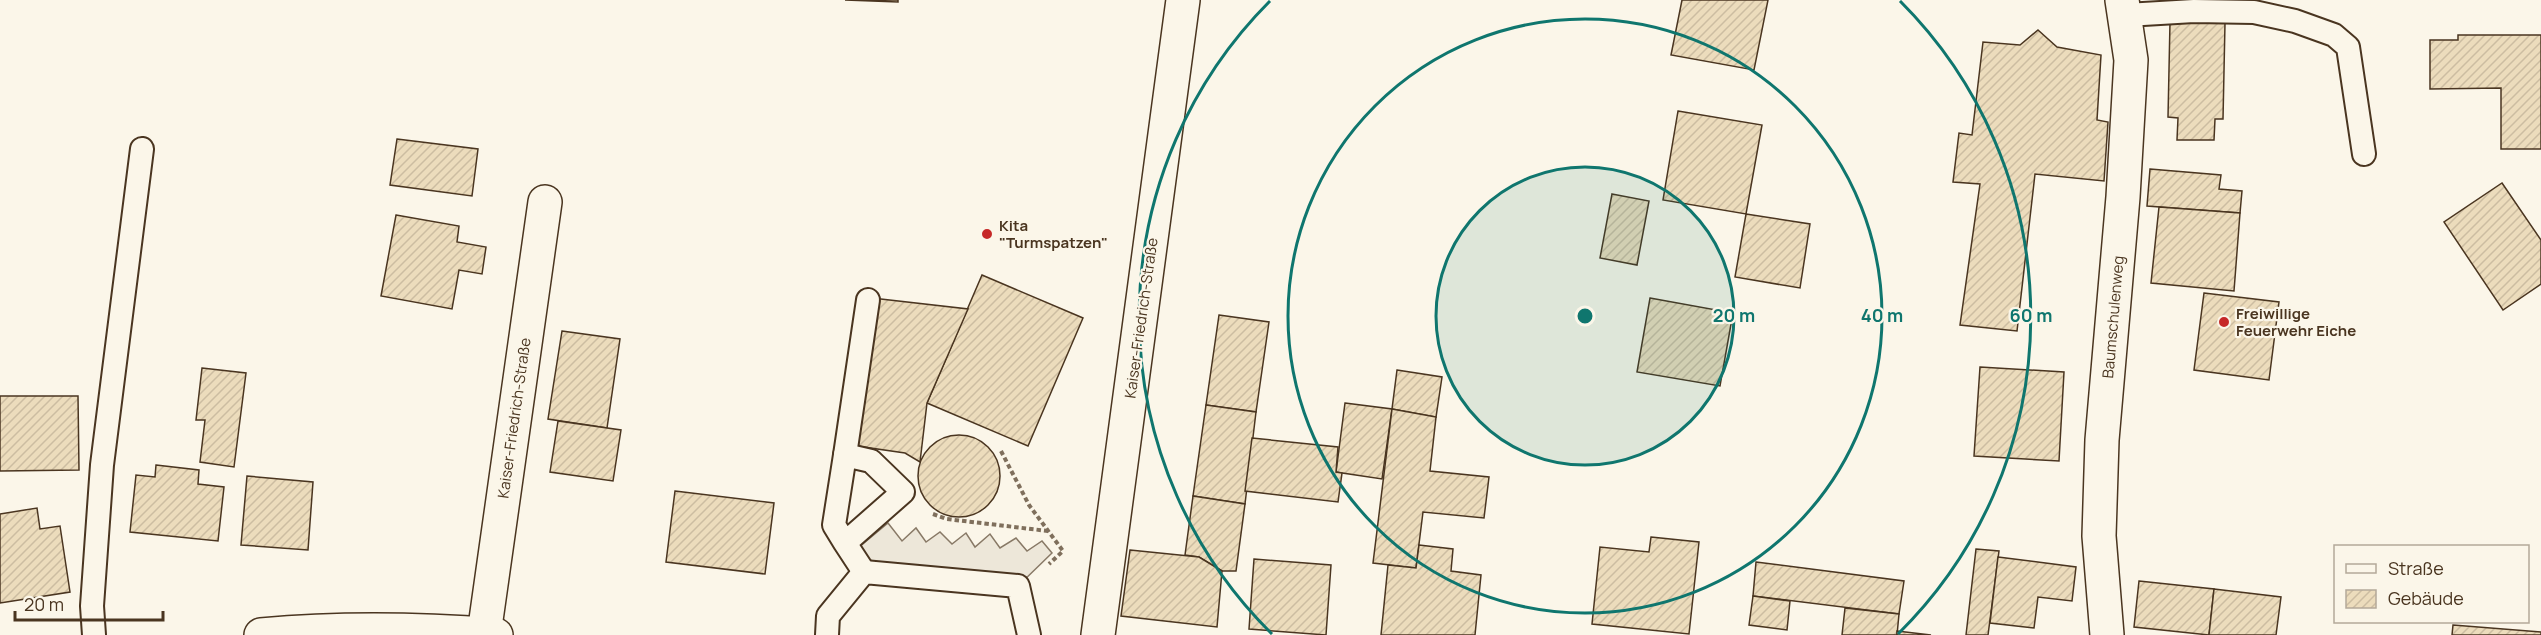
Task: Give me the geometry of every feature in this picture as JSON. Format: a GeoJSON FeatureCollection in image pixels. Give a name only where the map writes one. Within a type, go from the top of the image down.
{"type":"FeatureCollection","features":[{"type":"Feature","properties":{"kind":"street","name":"Kaiser-Friedrich-Straße"},"geometry":{"type":"LineString","coordinates":[[1098,635],[1184,0]]}},
{"type":"Feature","properties":{"kind":"street","name":"Baumschulenweg"},"geometry":{"type":"LineString","coordinates":[[2107,635],[2099,536],[2102,440],[2123,197],[2131,60],[2123,7]]}},
{"type":"Feature","properties":{"kind":"street","name":"Kaiser-Friedrich-Straße"},"geometry":{"type":"LineString","coordinates":[[261,635],[292,632],[445,631],[490,634],[545,202]]}},
{"type":"Feature","properties":{"kind":"lane"},"geometry":{"type":"LineString","coordinates":[[2123,7],[2254,12],[2295,21],[2334,35],[2348,47],[2364,154]]}},
{"type":"Feature","properties":{"kind":"lane"},"geometry":{"type":"LineString","coordinates":[[94,635],[92,606],[102,465],[142,149]]}},
{"type":"Feature","properties":{"kind":"lane"},"geometry":{"type":"LineString","coordinates":[[864,572],[834,525],[868,300]]}},
{"type":"Feature","properties":{"kind":"lane"},"geometry":{"type":"LineString","coordinates":[[845,455],[871,461],[903,492],[845,543]]}},
{"type":"Feature","properties":{"kind":"lane"},"geometry":{"type":"LineString","coordinates":[[864,572],[1018,586],[1029,635]]}},
{"type":"Feature","properties":{"kind":"lane"},"geometry":{"type":"LineString","coordinates":[[826,635],[828,616],[864,572]]}},
{"type":"Feature","properties":{"kind":"path"},"geometry":{"type":"LineString","coordinates":[[1001,451],[1029,505],[1063,551],[1020,595]]}},
{"type":"Feature","properties":{"kind":"path"},"geometry":{"type":"LineString","coordinates":[[932,513],[947,519],[1048,531]]}},
{"type":"Feature","properties":{"kind":"shaded area"},"geometry":{"type":"Polygon","coordinates":[[[888,523],[902,541],[916,528],[926,542],[940,532],[952,544],[966,533],[975,547],[990,534],[1000,548],[1016,538],[1027,551],[1042,541],[1052,553],[1018,586],[864,572],[852,553],[888,523]]]}},
{"type":"Feature","properties":{"kind":"building"},"geometry":{"type":"Polygon","coordinates":[[[845,0],[898,0],[898,2],[845,0]]]}},
{"type":"Feature","properties":{"kind":"building"},"geometry":{"type":"Polygon","coordinates":[[[1682,0],[1768,0],[1754,70],[1671,55],[1682,0]]]}},
{"type":"Feature","properties":{"kind":"building"},"geometry":{"type":"Polygon","coordinates":[[[2170,22],[2225,23],[2223,119],[2215,119],[2214,140],[2177,140],[2178,118],[2168,117],[2170,22]]]}},
{"type":"Feature","properties":{"kind":"building"},"geometry":{"type":"Polygon","coordinates":[[[2038,30],[2057,47],[2101,55],[2097,120],[2108,122],[2104,181],[2035,174],[2017,331],[1960,325],[1980,184],[1953,182],[1959,133],[1972,135],[1983,42],[2020,45],[2038,30]]]}},
{"type":"Feature","properties":{"kind":"building"},"geometry":{"type":"Polygon","coordinates":[[[2458,35],[2541,35],[2541,149],[2501,149],[2501,88],[2430,89],[2430,40],[2458,40],[2458,35]]]}},
{"type":"Feature","properties":{"kind":"building"},"geometry":{"type":"Polygon","coordinates":[[[1678,111],[1762,125],[1746,214],[1663,200],[1678,111]]]}},
{"type":"Feature","properties":{"kind":"building"},"geometry":{"type":"Polygon","coordinates":[[[397,139],[478,149],[472,196],[390,185],[397,139]]]}},
{"type":"Feature","properties":{"kind":"building"},"geometry":{"type":"Polygon","coordinates":[[[2150,169],[2221,175],[2219,189],[2242,191],[2240,213],[2147,206],[2150,169]]]}},
{"type":"Feature","properties":{"kind":"building"},"geometry":{"type":"Polygon","coordinates":[[[2502,183],[2541,240],[2541,284],[2503,310],[2444,222],[2502,183]]]}},
{"type":"Feature","properties":{"kind":"building"},"geometry":{"type":"Polygon","coordinates":[[[1612,194],[1649,201],[1637,265],[1600,258],[1612,194]]]}},
{"type":"Feature","properties":{"kind":"building"},"geometry":{"type":"Polygon","coordinates":[[[2159,207],[2240,213],[2234,291],[2151,283],[2159,207]]]}},
{"type":"Feature","properties":{"kind":"building"},"geometry":{"type":"Polygon","coordinates":[[[1746,214],[1810,224],[1800,288],[1735,277],[1746,214]]]}},
{"type":"Feature","properties":{"kind":"building"},"geometry":{"type":"Polygon","coordinates":[[[396,215],[459,226],[457,242],[486,247],[482,274],[459,270],[452,309],[381,296],[396,215]]]}},
{"type":"Feature","properties":{"kind":"building"},"geometry":{"type":"Polygon","coordinates":[[[982,275],[1083,318],[1028,446],[927,403],[982,275]]]}},
{"type":"Feature","properties":{"kind":"building"},"geometry":{"type":"Polygon","coordinates":[[[2204,293],[2279,302],[2269,380],[2194,370],[2204,293]]]}},
{"type":"Feature","properties":{"kind":"building"},"geometry":{"type":"Polygon","coordinates":[[[872,298],[968,309],[927,403],[920,462],[905,453],[850,445],[872,298]]]}},
{"type":"Feature","properties":{"kind":"building"},"geometry":{"type":"Polygon","coordinates":[[[1650,298],[1733,313],[1720,386],[1637,372],[1650,298]]]}},
{"type":"Feature","properties":{"kind":"building"},"geometry":{"type":"Polygon","coordinates":[[[1219,315],[1269,322],[1256,412],[1206,405],[1219,315]]]}},
{"type":"Feature","properties":{"kind":"building"},"geometry":{"type":"Polygon","coordinates":[[[562,331],[620,339],[607,428],[548,419],[562,331]]]}},
{"type":"Feature","properties":{"kind":"building"},"geometry":{"type":"Polygon","coordinates":[[[1980,367],[2064,372],[2059,461],[1974,456],[1980,367]]]}},
{"type":"Feature","properties":{"kind":"building"},"geometry":{"type":"Polygon","coordinates":[[[202,368],[246,373],[234,467],[200,462],[205,420],[196,420],[202,368]]]}},
{"type":"Feature","properties":{"kind":"building"},"geometry":{"type":"Polygon","coordinates":[[[1397,370],[1442,377],[1436,417],[1392,409],[1397,370]]]}},
{"type":"Feature","properties":{"kind":"building"},"geometry":{"type":"Polygon","coordinates":[[[0,396],[78,396],[79,470],[0,471],[0,396]]]}},
{"type":"Feature","properties":{"kind":"building"},"geometry":{"type":"Polygon","coordinates":[[[1345,403],[1392,409],[1382,479],[1336,472],[1345,403]]]}},
{"type":"Feature","properties":{"kind":"building"},"geometry":{"type":"Polygon","coordinates":[[[1206,405],[1256,412],[1245,504],[1193,496],[1206,405]]]}},
{"type":"Feature","properties":{"kind":"building"},"geometry":{"type":"Polygon","coordinates":[[[1392,409],[1436,417],[1430,471],[1489,477],[1484,518],[1423,512],[1416,568],[1373,563],[1392,409]]]}},
{"type":"Feature","properties":{"kind":"building"},"geometry":{"type":"Polygon","coordinates":[[[558,421],[621,430],[613,481],[550,472],[558,421]]]}},
{"type":"Feature","properties":{"kind":"building"},"geometry":{"type":"Polygon","coordinates":[[[951,435],[967,435],[982,442],[993,453],[1000,468],[997,492],[988,505],[967,517],[951,517],[936,510],[925,499],[918,484],[918,468],[925,453],[936,442],[951,435]]]}},
{"type":"Feature","properties":{"kind":"building"},"geometry":{"type":"Polygon","coordinates":[[[1252,438],[1338,447],[1336,472],[1342,473],[1338,502],[1245,491],[1252,438]]]}},
{"type":"Feature","properties":{"kind":"building"},"geometry":{"type":"Polygon","coordinates":[[[156,465],[199,470],[198,484],[224,487],[218,541],[130,532],[136,475],[155,477],[156,465]]]}},
{"type":"Feature","properties":{"kind":"building"},"geometry":{"type":"Polygon","coordinates":[[[247,476],[313,482],[308,550],[241,545],[247,476]]]}},
{"type":"Feature","properties":{"kind":"building"},"geometry":{"type":"Polygon","coordinates":[[[675,491],[774,503],[765,574],[666,562],[675,491]]]}},
{"type":"Feature","properties":{"kind":"building"},"geometry":{"type":"Polygon","coordinates":[[[1193,496],[1245,504],[1236,571],[1222,571],[1199,557],[1185,555],[1193,496]]]}},
{"type":"Feature","properties":{"kind":"building"},"geometry":{"type":"Polygon","coordinates":[[[37,508],[40,529],[60,526],[70,592],[0,603],[0,514],[37,508]]]}},
{"type":"Feature","properties":{"kind":"building"},"geometry":{"type":"Polygon","coordinates":[[[1651,537],[1699,542],[1689,634],[1592,624],[1600,547],[1649,552],[1651,537]]]}},
{"type":"Feature","properties":{"kind":"building"},"geometry":{"type":"Polygon","coordinates":[[[1419,545],[1453,549],[1451,571],[1481,575],[1475,635],[1381,635],[1388,565],[1416,568],[1419,545]]]}},
{"type":"Feature","properties":{"kind":"building"},"geometry":{"type":"Polygon","coordinates":[[[1976,549],[1999,551],[1988,635],[1966,635],[1976,549]]]}},
{"type":"Feature","properties":{"kind":"building"},"geometry":{"type":"Polygon","coordinates":[[[1130,550],[1199,557],[1222,571],[1217,627],[1121,616],[1130,550]]]}},
{"type":"Feature","properties":{"kind":"building"},"geometry":{"type":"Polygon","coordinates":[[[1998,557],[2076,567],[2072,601],[2038,597],[2034,628],[1990,623],[1998,557]]]}},
{"type":"Feature","properties":{"kind":"building"},"geometry":{"type":"Polygon","coordinates":[[[1254,559],[1331,565],[1326,635],[1249,629],[1254,559]]]}},
{"type":"Feature","properties":{"kind":"building"},"geometry":{"type":"Polygon","coordinates":[[[1756,562],[1904,581],[1899,614],[1753,596],[1756,562]]]}},
{"type":"Feature","properties":{"kind":"building"},"geometry":{"type":"Polygon","coordinates":[[[2139,581],[2214,589],[2209,635],[2134,627],[2139,581]]]}},
{"type":"Feature","properties":{"kind":"building"},"geometry":{"type":"Polygon","coordinates":[[[2214,589],[2281,597],[2276,635],[2209,635],[2214,589]]]}},
{"type":"Feature","properties":{"kind":"building"},"geometry":{"type":"Polygon","coordinates":[[[1753,596],[1790,601],[1787,630],[1749,625],[1753,596]]]}},
{"type":"Feature","properties":{"kind":"building"},"geometry":{"type":"Polygon","coordinates":[[[1845,608],[1899,614],[1897,635],[1842,635],[1845,608]]]}},
{"type":"Feature","properties":{"kind":"building"},"geometry":{"type":"Polygon","coordinates":[[[2453,625],[2541,632],[2541,635],[2452,635],[2453,625]]]}},
{"type":"Feature","properties":{"kind":"building"},"geometry":{"type":"Polygon","coordinates":[[[1897,631],[1931,635],[1897,635],[1897,631]]]}},
{"type":"Feature","properties":{"kind":"place","name":"Kita \"Turmspatzen\""},"geometry":{"type":"Point","coordinates":[987,234]}},
{"type":"Feature","properties":{"kind":"place","name":"Freiwillige Feuerwehr Eiche"},"geometry":{"type":"Point","coordinates":[2224,322]}}]}
